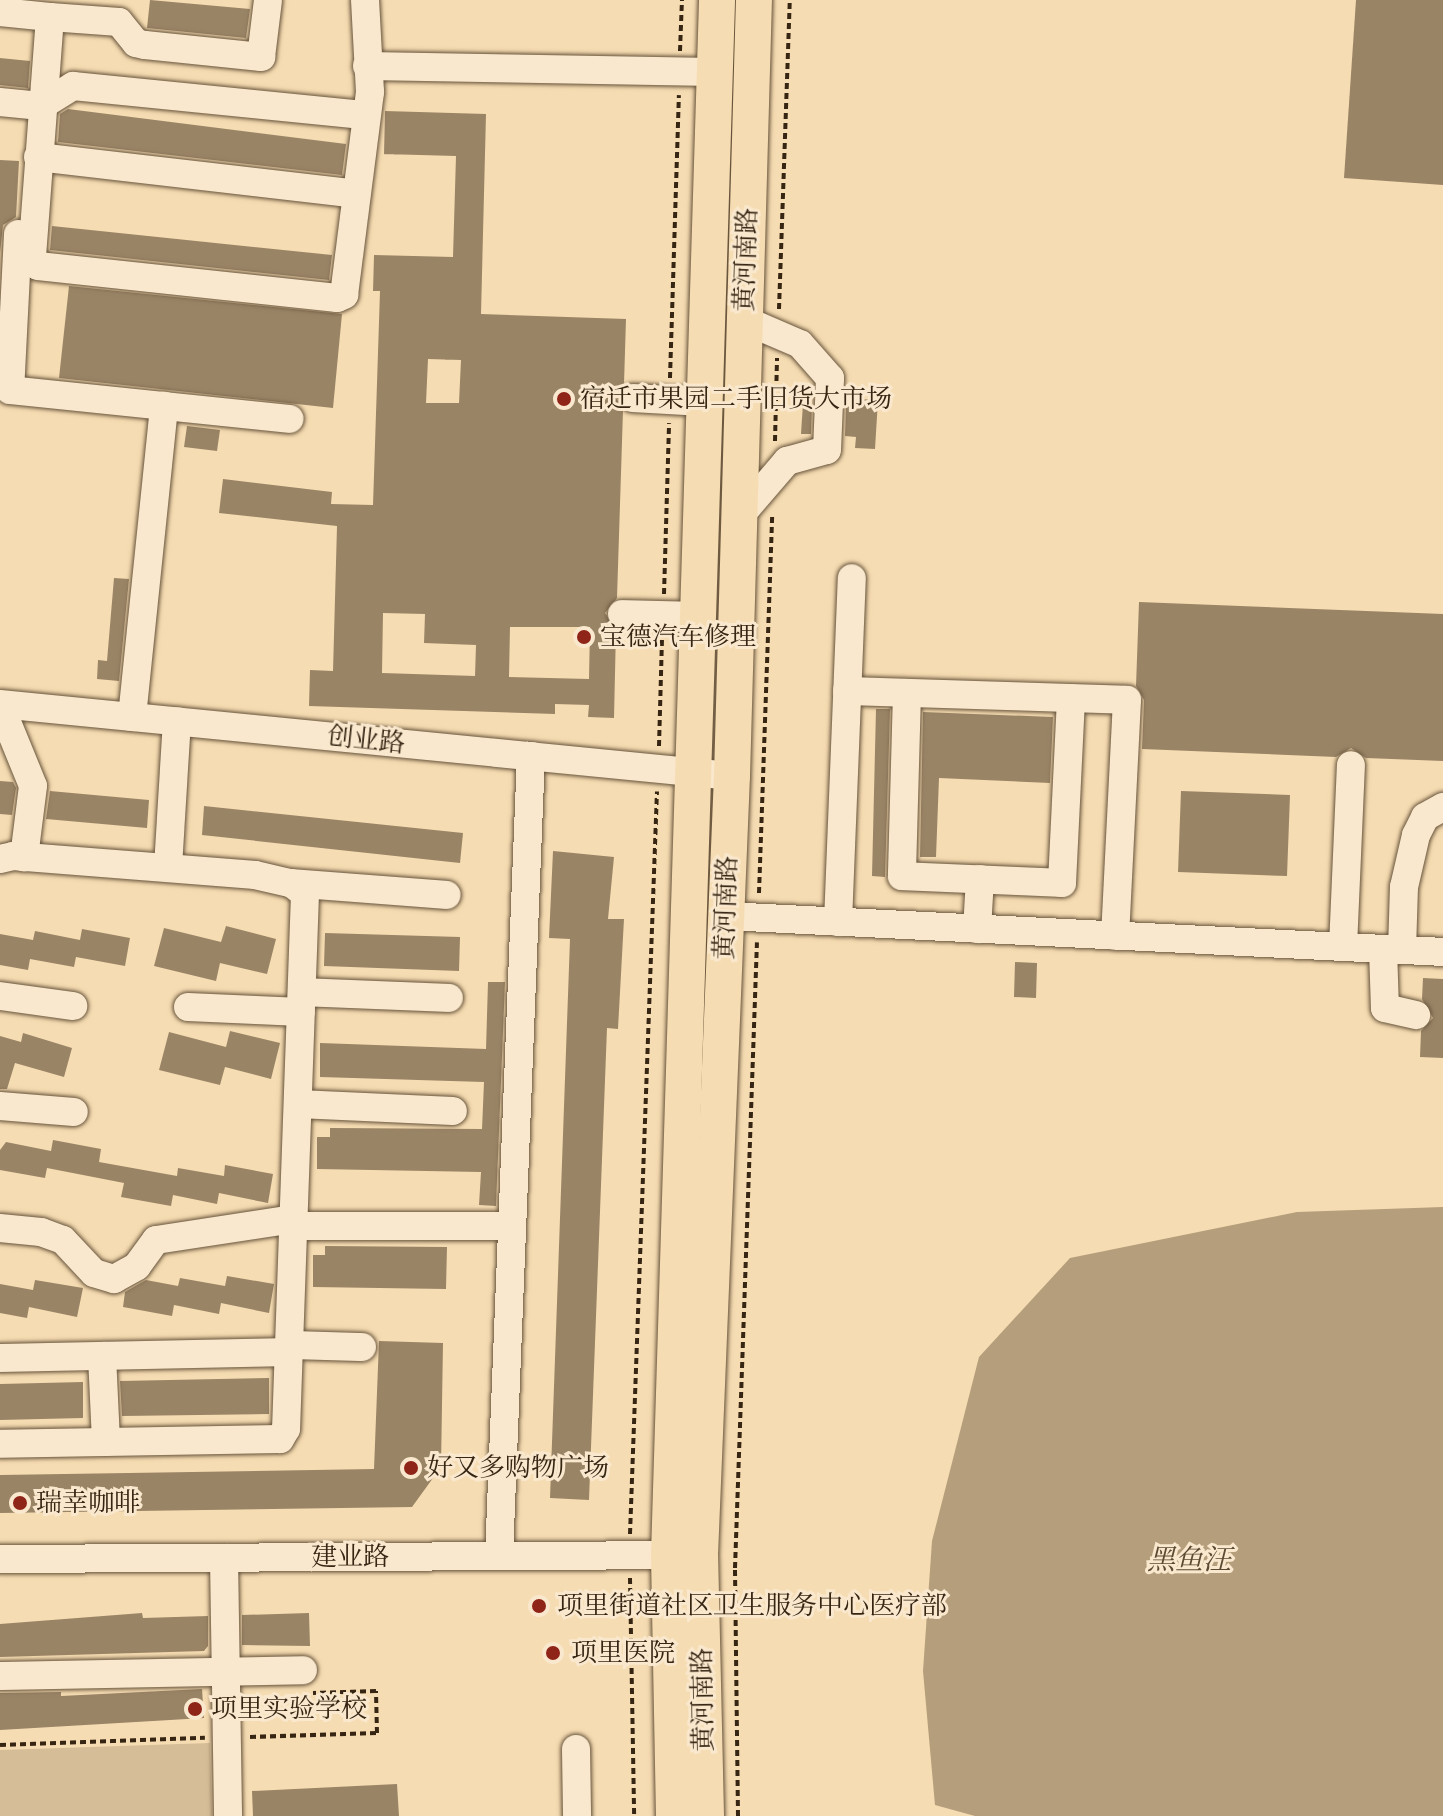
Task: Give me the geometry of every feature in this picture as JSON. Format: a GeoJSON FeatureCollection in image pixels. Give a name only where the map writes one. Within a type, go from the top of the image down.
{"type":"FeatureCollection","features":[{"type":"Feature","properties":{"kind":"main road","name":"黄河南路"},"geometry":{"type":"LineString","coordinates":[[706,1816],[685,1555],[674,770],[697,72],[717,0]]}},
{"type":"Feature","properties":{"kind":"main road","name":"黄河南路"},"geometry":{"type":"LineString","coordinates":[[674,1816],[685,1555],[726,916],[754,0]]}},
{"type":"Feature","properties":{"kind":"street"},"geometry":{"type":"LineString","coordinates":[[127,31],[131,0]]}},
{"type":"Feature","properties":{"kind":"street"},"geometry":{"type":"LineString","coordinates":[[0,12],[119,22],[145,45],[261,57],[268,0]]}},
{"type":"Feature","properties":{"kind":"street"},"geometry":{"type":"LineString","coordinates":[[30,153],[32,259],[38,266],[337,298],[344,295],[366,115],[365,0]]}},
{"type":"Feature","properties":{"kind":"street"},"geometry":{"type":"LineString","coordinates":[[50,17],[41,106],[30,153],[10,390],[289,419]]}},
{"type":"Feature","properties":{"kind":"street"},"geometry":{"type":"LineString","coordinates":[[367,66],[697,72]]}},
{"type":"Feature","properties":{"kind":"street"},"geometry":{"type":"LineString","coordinates":[[0,102],[41,106],[73,86],[366,115]]}},
{"type":"Feature","properties":{"kind":"street"},"geometry":{"type":"LineString","coordinates":[[30,153],[356,194]]}},
{"type":"Feature","properties":{"kind":"street"},"geometry":{"type":"LineString","coordinates":[[739,517],[787,461],[827,450],[830,378],[800,344],[744,320]]}},
{"type":"Feature","properties":{"kind":"street"},"geometry":{"type":"LineString","coordinates":[[633,398],[686,401]]}},
{"type":"Feature","properties":{"kind":"street"},"geometry":{"type":"LineString","coordinates":[[132,717],[164,406]]}},
{"type":"Feature","properties":{"kind":"street"},"geometry":{"type":"LineString","coordinates":[[838,922],[852,578]]}},
{"type":"Feature","properties":{"kind":"street"},"geometry":{"type":"LineString","coordinates":[[622,614],[679,616]]}},
{"type":"Feature","properties":{"kind":"street"},"geometry":{"type":"LineString","coordinates":[[847,691],[1127,700],[1115,936]]}},
{"type":"Feature","properties":{"kind":"street"},"geometry":{"type":"LineString","coordinates":[[907,693],[902,876],[1062,883],[1071,698]]}},
{"type":"Feature","properties":{"kind":"street"},"geometry":{"type":"LineString","coordinates":[[0,705],[33,786],[9,856],[168,867],[291,883],[447,895]]}},
{"type":"Feature","properties":{"kind":"street","name":"创业路"},"geometry":{"type":"LineString","coordinates":[[0,705],[732,776]]}},
{"type":"Feature","properties":{"kind":"street"},"geometry":{"type":"LineString","coordinates":[[168,867],[177,721]]}},
{"type":"Feature","properties":{"kind":"street"},"geometry":{"type":"LineString","coordinates":[[499,1556],[531,756]]}},
{"type":"Feature","properties":{"kind":"street"},"geometry":{"type":"LineString","coordinates":[[1343,947],[1351,765]]}},
{"type":"Feature","properties":{"kind":"street"},"geometry":{"type":"LineString","coordinates":[[1416,1015],[1385,1008],[1392,950],[1416,835],[1425,817],[1443,807]]}},
{"type":"Feature","properties":{"kind":"street"},"geometry":{"type":"LineString","coordinates":[[977,929],[980,879]]}},
{"type":"Feature","properties":{"kind":"street"},"geometry":{"type":"LineString","coordinates":[[0,1444],[280,1439],[286,1429],[305,894],[291,883]]}},
{"type":"Feature","properties":{"kind":"street"},"geometry":{"type":"LineString","coordinates":[[726,916],[1443,952]]}},
{"type":"Feature","properties":{"kind":"street"},"geometry":{"type":"LineString","coordinates":[[0,996],[73,1006]]}},
{"type":"Feature","properties":{"kind":"street"},"geometry":{"type":"LineString","coordinates":[[188,1007],[449,998]]}},
{"type":"Feature","properties":{"kind":"street"},"geometry":{"type":"LineString","coordinates":[[298,1104],[453,1111]]}},
{"type":"Feature","properties":{"kind":"street"},"geometry":{"type":"LineString","coordinates":[[0,1106],[74,1112]]}},
{"type":"Feature","properties":{"kind":"street"},"geometry":{"type":"LineString","coordinates":[[0,1228],[41,1232],[63,1240],[94,1273],[114,1279],[137,1266],[156,1240],[294,1223],[512,1226]]}},
{"type":"Feature","properties":{"kind":"street"},"geometry":{"type":"LineString","coordinates":[[0,1358],[362,1347]]}},
{"type":"Feature","properties":{"kind":"street"},"geometry":{"type":"LineString","coordinates":[[102,1356],[106,1442]]}},
{"type":"Feature","properties":{"kind":"street","name":"建业路"},"geometry":{"type":"LineString","coordinates":[[0,1559],[685,1555]]}},
{"type":"Feature","properties":{"kind":"street"},"geometry":{"type":"LineString","coordinates":[[224,1558],[228,1816]]}},
{"type":"Feature","properties":{"kind":"street"},"geometry":{"type":"LineString","coordinates":[[0,1676],[303,1670]]}},
{"type":"Feature","properties":{"kind":"street"},"geometry":{"type":"LineString","coordinates":[[576,1749],[577,1816]]}},
{"type":"Feature","properties":{"kind":"path"},"geometry":{"type":"LineString","coordinates":[[634,1816],[629,1556],[674,770],[697,72],[682,0]]}},
{"type":"Feature","properties":{"kind":"shaded area"},"geometry":{"type":"Polygon","coordinates":[[[210,1743],[212,1816],[0,1816],[0,1750],[210,1743]]]}},
{"type":"Feature","properties":{"kind":"water","name":"黑鱼汪"},"geometry":{"type":"Polygon","coordinates":[[[1443,1207],[1443,1816],[975,1816],[935,1805],[923,1671],[932,1541],[979,1357],[1070,1258],[1297,1212],[1443,1207]]]}},
{"type":"Feature","properties":{"kind":"building"},"geometry":{"type":"Polygon","coordinates":[[[150,0],[250,9],[246,38],[147,28],[150,0]]]}},
{"type":"Feature","properties":{"kind":"building"},"geometry":{"type":"Polygon","coordinates":[[[1356,0],[1443,0],[1443,185],[1344,178],[1356,0]]]}},
{"type":"Feature","properties":{"kind":"building"},"geometry":{"type":"Polygon","coordinates":[[[0,58],[30,61],[28,88],[0,85],[0,58]]]}},
{"type":"Feature","properties":{"kind":"building"},"geometry":{"type":"Polygon","coordinates":[[[68,109],[346,144],[342,175],[58,142],[60,114],[68,109]]]}},
{"type":"Feature","properties":{"kind":"building"},"geometry":{"type":"Polygon","coordinates":[[[385,111],[486,114],[481,314],[626,319],[624,384],[616,398],[623,411],[617,598],[605,613],[616,629],[614,718],[588,717],[589,705],[555,704],[555,714],[309,706],[310,670],[333,671],[337,526],[219,513],[223,479],[332,492],[331,504],[373,505],[380,291],[373,291],[374,255],[453,257],[456,156],[384,154],[385,111]],[[428,359],[426,403],[459,403],[461,360],[428,359]],[[383,613],[382,673],[475,676],[476,645],[424,643],[425,614],[383,613]],[[510,627],[509,677],[589,679],[590,627],[510,627]]]}},
{"type":"Feature","properties":{"kind":"building"},"geometry":{"type":"Polygon","coordinates":[[[0,160],[19,161],[16,217],[3,225],[0,253],[0,160]]]}},
{"type":"Feature","properties":{"kind":"building"},"geometry":{"type":"Polygon","coordinates":[[[52,226],[332,255],[329,280],[50,250],[52,226]]]}},
{"type":"Feature","properties":{"kind":"building"},"geometry":{"type":"Polygon","coordinates":[[[69,286],[342,314],[333,408],[59,378],[69,286]]]}},
{"type":"Feature","properties":{"kind":"building"},"geometry":{"type":"Polygon","coordinates":[[[856,399],[878,400],[875,449],[855,448],[856,437],[845,436],[846,406],[855,407],[856,399]]]}},
{"type":"Feature","properties":{"kind":"building"},"geometry":{"type":"Polygon","coordinates":[[[803,403],[812,404],[811,434],[801,434],[803,403]]]}},
{"type":"Feature","properties":{"kind":"building"},"geometry":{"type":"Polygon","coordinates":[[[187,426],[220,430],[217,451],[184,447],[187,426]]]}},
{"type":"Feature","properties":{"kind":"building"},"geometry":{"type":"Polygon","coordinates":[[[114,578],[129,579],[119,681],[97,679],[98,660],[107,661],[114,578]]]}},
{"type":"Feature","properties":{"kind":"building"},"geometry":{"type":"Polygon","coordinates":[[[1139,602],[1443,614],[1443,761],[1366,758],[1351,748],[1336,757],[1142,749],[1144,700],[1136,686],[1139,602]]]}},
{"type":"Feature","properties":{"kind":"building"},"geometry":{"type":"Polygon","coordinates":[[[876,709],[890,709],[885,877],[872,876],[876,709]]]}},
{"type":"Feature","properties":{"kind":"building"},"geometry":{"type":"Polygon","coordinates":[[[923,712],[1053,717],[1050,783],[939,778],[936,857],[920,857],[923,712]]]}},
{"type":"Feature","properties":{"kind":"building"},"geometry":{"type":"Polygon","coordinates":[[[0,781],[13,782],[16,788],[12,815],[0,814],[0,781]]]}},
{"type":"Feature","properties":{"kind":"building"},"geometry":{"type":"Polygon","coordinates":[[[50,791],[149,800],[147,828],[46,819],[50,791]]]}},
{"type":"Feature","properties":{"kind":"building"},"geometry":{"type":"Polygon","coordinates":[[[1181,791],[1290,795],[1287,876],[1178,872],[1181,791]]]}},
{"type":"Feature","properties":{"kind":"building"},"geometry":{"type":"Polygon","coordinates":[[[204,806],[463,833],[460,863],[202,835],[204,806]]]}},
{"type":"Feature","properties":{"kind":"building"},"geometry":{"type":"Polygon","coordinates":[[[553,851],[614,857],[608,919],[624,919],[618,1029],[607,1028],[589,1500],[550,1498],[570,939],[549,938],[553,851]]]}},
{"type":"Feature","properties":{"kind":"building"},"geometry":{"type":"Polygon","coordinates":[[[226,926],[276,939],[267,974],[220,963],[216,981],[154,966],[164,928],[221,942],[226,926]]]}},
{"type":"Feature","properties":{"kind":"building"},"geometry":{"type":"Polygon","coordinates":[[[82,929],[130,938],[125,966],[76,957],[74,967],[30,959],[28,970],[0,965],[0,934],[33,940],[35,931],[80,940],[82,929]]]}},
{"type":"Feature","properties":{"kind":"building"},"geometry":{"type":"Polygon","coordinates":[[[325,933],[460,937],[459,971],[324,966],[325,933]]]}},
{"type":"Feature","properties":{"kind":"building"},"geometry":{"type":"Polygon","coordinates":[[[1015,962],[1037,963],[1036,998],[1014,997],[1015,962]]]}},
{"type":"Feature","properties":{"kind":"building"},"geometry":{"type":"Polygon","coordinates":[[[1423,978],[1443,979],[1443,1058],[1420,1057],[1421,1031],[1433,1018],[1422,999],[1423,978]]]}},
{"type":"Feature","properties":{"kind":"building"},"geometry":{"type":"Polygon","coordinates":[[[488,982],[505,982],[496,1206],[479,1205],[481,1172],[317,1169],[317,1137],[330,1137],[330,1128],[482,1129],[484,1082],[320,1077],[320,1043],[486,1049],[488,982]]]}},
{"type":"Feature","properties":{"kind":"building"},"geometry":{"type":"Polygon","coordinates":[[[230,1031],[280,1043],[271,1079],[225,1067],[220,1085],[159,1070],[169,1032],[226,1047],[230,1031]]]}},
{"type":"Feature","properties":{"kind":"building"},"geometry":{"type":"Polygon","coordinates":[[[23,1033],[72,1048],[64,1077],[15,1063],[7,1089],[0,1089],[0,1036],[21,1042],[23,1033]]]}},
{"type":"Feature","properties":{"kind":"building"},"geometry":{"type":"Polygon","coordinates":[[[53,1140],[101,1149],[99,1162],[177,1176],[178,1168],[224,1176],[225,1165],[273,1174],[268,1203],[219,1193],[217,1204],[173,1195],[171,1206],[121,1197],[124,1183],[47,1168],[45,1178],[0,1170],[0,1150],[6,1142],[51,1151],[53,1140]]]}},
{"type":"Feature","properties":{"kind":"building"},"geometry":{"type":"Polygon","coordinates":[[[325,1246],[447,1247],[446,1289],[313,1287],[313,1255],[325,1255],[325,1246]]]}},
{"type":"Feature","properties":{"kind":"building"},"geometry":{"type":"Polygon","coordinates":[[[227,1276],[274,1284],[269,1313],[221,1303],[219,1314],[174,1305],[172,1316],[123,1307],[125,1292],[146,1280],[178,1286],[180,1278],[225,1286],[227,1276]]]}},
{"type":"Feature","properties":{"kind":"building"},"geometry":{"type":"Polygon","coordinates":[[[35,1280],[83,1288],[77,1317],[29,1307],[27,1318],[0,1313],[0,1284],[33,1290],[35,1280]]]}},
{"type":"Feature","properties":{"kind":"building"},"geometry":{"type":"Polygon","coordinates":[[[379,1341],[443,1343],[441,1467],[412,1507],[0,1513],[0,1475],[374,1469],[379,1341]]]}},
{"type":"Feature","properties":{"kind":"building"},"geometry":{"type":"Polygon","coordinates":[[[269,1378],[269,1414],[122,1416],[120,1381],[269,1378]]]}},
{"type":"Feature","properties":{"kind":"building"},"geometry":{"type":"Polygon","coordinates":[[[83,1382],[83,1418],[0,1420],[0,1384],[83,1382]]]}},
{"type":"Feature","properties":{"kind":"building"},"geometry":{"type":"Polygon","coordinates":[[[142,1613],[143,1618],[208,1616],[208,1646],[204,1651],[0,1657],[0,1624],[142,1613]]]}},
{"type":"Feature","properties":{"kind":"building"},"geometry":{"type":"Polygon","coordinates":[[[309,1613],[310,1646],[242,1645],[242,1615],[309,1613]]]}},
{"type":"Feature","properties":{"kind":"building"},"geometry":{"type":"Polygon","coordinates":[[[202,1689],[204,1718],[0,1730],[0,1693],[61,1692],[61,1696],[202,1689]]]}},
{"type":"Feature","properties":{"kind":"building"},"geometry":{"type":"Polygon","coordinates":[[[397,1784],[399,1816],[253,1816],[252,1791],[397,1784]]]}},
{"type":"Feature","properties":{"kind":"place","name":"宿迁市果园二手旧货大市场"},"geometry":{"type":"Point","coordinates":[564,399]}},
{"type":"Feature","properties":{"kind":"place","name":"宝德汽车修理"},"geometry":{"type":"Point","coordinates":[584,637]}},
{"type":"Feature","properties":{"kind":"place","name":"好又多购物广场"},"geometry":{"type":"Point","coordinates":[411,1468]}},
{"type":"Feature","properties":{"kind":"place","name":"瑞幸咖啡"},"geometry":{"type":"Point","coordinates":[20,1503]}},
{"type":"Feature","properties":{"kind":"place","name":"项里街道社区卫生服务中心医疗部"},"geometry":{"type":"Point","coordinates":[539,1606]}},
{"type":"Feature","properties":{"kind":"place","name":"项里医院"},"geometry":{"type":"Point","coordinates":[553,1653]}},
{"type":"Feature","properties":{"kind":"place","name":"项里实验学校"},"geometry":{"type":"Point","coordinates":[195,1709]}}]}
